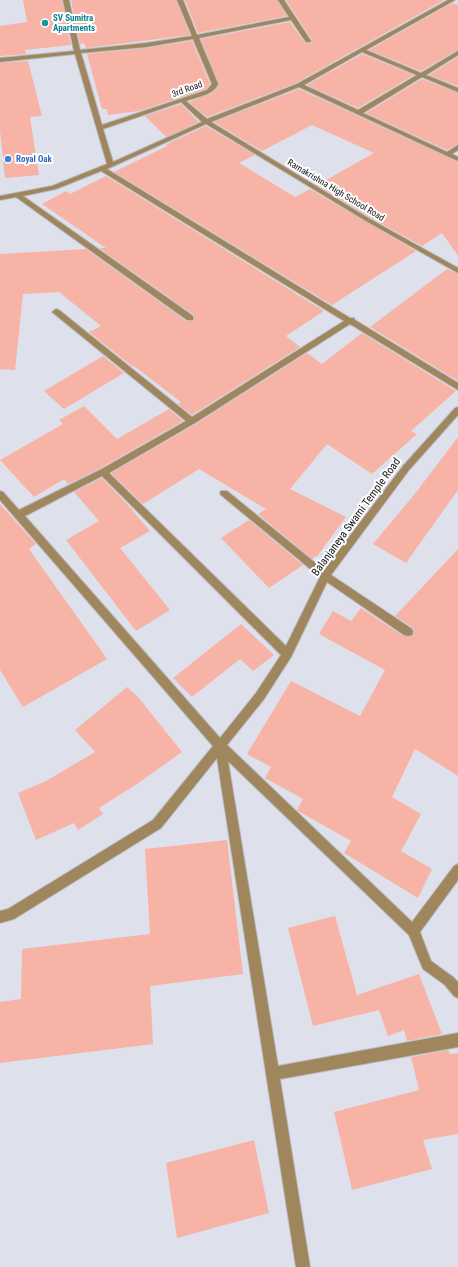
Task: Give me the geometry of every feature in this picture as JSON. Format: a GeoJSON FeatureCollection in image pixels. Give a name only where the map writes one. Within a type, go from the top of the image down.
{"type":"FeatureCollection","features":[{"type":"Feature","properties":{"kind":"street"},"geometry":{"type":"LineString","coordinates":[[66,0],[77,51],[110,165]]}},
{"type":"Feature","properties":{"kind":"street","name":"3rd Road"},"geometry":{"type":"LineString","coordinates":[[99,128],[209,91],[214,87],[215,84],[180,0]]}},
{"type":"Feature","properties":{"kind":"street"},"geometry":{"type":"LineString","coordinates":[[283,0],[292,18],[308,41]]}},
{"type":"Feature","properties":{"kind":"street"},"geometry":{"type":"LineString","coordinates":[[0,198],[54,188],[102,169],[206,122],[299,85],[452,0]]}},
{"type":"Feature","properties":{"kind":"street"},"geometry":{"type":"LineString","coordinates":[[0,60],[196,37],[292,18]]}},
{"type":"Feature","properties":{"kind":"street"},"geometry":{"type":"LineString","coordinates":[[361,50],[458,90]]}},
{"type":"Feature","properties":{"kind":"street"},"geometry":{"type":"LineString","coordinates":[[360,112],[458,53]]}},
{"type":"Feature","properties":{"kind":"street"},"geometry":{"type":"LineString","coordinates":[[299,85],[360,112],[458,159]]}},
{"type":"Feature","properties":{"kind":"street","name":"Ramakrishna High School Road"},"geometry":{"type":"LineString","coordinates":[[182,100],[206,122],[368,220],[458,271]]}},
{"type":"Feature","properties":{"kind":"street"},"geometry":{"type":"LineString","coordinates":[[448,154],[458,147]]}},
{"type":"Feature","properties":{"kind":"street"},"geometry":{"type":"LineString","coordinates":[[102,169],[351,320],[458,387]]}},
{"type":"Feature","properties":{"kind":"street"},"geometry":{"type":"LineString","coordinates":[[18,195],[190,318]]}},
{"type":"Feature","properties":{"kind":"street"},"geometry":{"type":"LineString","coordinates":[[56,312],[192,421]]}},
{"type":"Feature","properties":{"kind":"street"},"geometry":{"type":"LineString","coordinates":[[18,515],[103,472],[192,421],[351,320]]}},
{"type":"Feature","properties":{"kind":"street","name":"Balanjaneya Swami Temple Road"},"geometry":{"type":"LineString","coordinates":[[0,917],[10,915],[157,824],[260,696],[287,654],[325,576],[406,468],[458,410]]}},
{"type":"Feature","properties":{"kind":"street"},"geometry":{"type":"LineString","coordinates":[[103,472],[287,654]]}},
{"type":"Feature","properties":{"kind":"street"},"geometry":{"type":"LineString","coordinates":[[224,493],[325,576],[408,632]]}},
{"type":"Feature","properties":{"kind":"street"},"geometry":{"type":"LineString","coordinates":[[0,494],[220,746],[413,931],[427,965],[449,981],[458,992]]}},
{"type":"Feature","properties":{"kind":"street"},"geometry":{"type":"LineString","coordinates":[[220,746],[303,1267]]}},
{"type":"Feature","properties":{"kind":"street"},"geometry":{"type":"LineString","coordinates":[[413,931],[458,870]]}},
{"type":"Feature","properties":{"kind":"street"},"geometry":{"type":"LineString","coordinates":[[272,1074],[458,1040]]}},
{"type":"Feature","properties":{"kind":"building"},"geometry":{"type":"Polygon","coordinates":[[[23,0],[62,0],[71,45],[25,50],[26,54],[0,56],[0,26],[27,22],[23,0]]]}},
{"type":"Feature","properties":{"kind":"building"},"geometry":{"type":"Polygon","coordinates":[[[71,0],[176,0],[190,35],[86,48],[84,43],[80,44],[71,0]]]}},
{"type":"Feature","properties":{"kind":"building"},"geometry":{"type":"Polygon","coordinates":[[[185,0],[277,0],[287,16],[198,33],[185,0]]]}},
{"type":"Feature","properties":{"kind":"building"},"geometry":{"type":"Polygon","coordinates":[[[286,0],[444,0],[296,83],[207,117],[189,102],[210,94],[217,89],[219,85],[201,39],[290,22],[305,43],[311,43],[312,40],[286,0]]]}},
{"type":"Feature","properties":{"kind":"building"},"geometry":{"type":"Polygon","coordinates":[[[452,3],[458,5],[458,50],[421,71],[369,50],[452,3]]]}},
{"type":"Feature","properties":{"kind":"building"},"geometry":{"type":"Polygon","coordinates":[[[192,41],[210,84],[206,89],[139,111],[108,115],[107,109],[102,109],[87,54],[146,48],[192,41]]]}},
{"type":"Feature","properties":{"kind":"building"},"geometry":{"type":"Polygon","coordinates":[[[362,54],[414,75],[358,108],[307,85],[362,54]]]}},
{"type":"Feature","properties":{"kind":"building"},"geometry":{"type":"Polygon","coordinates":[[[458,57],[458,86],[429,75],[458,57]]]}},
{"type":"Feature","properties":{"kind":"building"},"geometry":{"type":"Polygon","coordinates":[[[28,61],[42,116],[30,117],[39,175],[5,178],[0,131],[0,63],[28,61]]]}},
{"type":"Feature","properties":{"kind":"building"},"geometry":{"type":"Polygon","coordinates":[[[422,79],[458,93],[458,144],[447,150],[366,113],[422,79]]]}},
{"type":"Feature","properties":{"kind":"building"},"geometry":{"type":"Polygon","coordinates":[[[299,89],[458,162],[458,256],[442,233],[422,246],[371,218],[317,185],[374,153],[312,125],[262,151],[214,122],[299,89]]]}},
{"type":"Feature","properties":{"kind":"building"},"geometry":{"type":"Polygon","coordinates":[[[181,104],[199,122],[166,137],[145,116],[181,104]]]}},
{"type":"Feature","properties":{"kind":"building"},"geometry":{"type":"Polygon","coordinates":[[[206,126],[255,155],[239,163],[295,197],[310,189],[416,251],[332,305],[114,172],[167,146],[166,145],[171,142],[206,126]]]}},
{"type":"Feature","properties":{"kind":"building"},"geometry":{"type":"Polygon","coordinates":[[[106,176],[324,311],[286,336],[300,347],[192,415],[178,404],[181,402],[134,366],[133,367],[89,332],[101,326],[59,292],[23,294],[15,370],[0,369],[0,254],[86,249],[186,321],[194,321],[194,315],[99,248],[106,248],[42,204],[66,191],[70,194],[106,176]]]}},
{"type":"Feature","properties":{"kind":"building"},"geometry":{"type":"Polygon","coordinates":[[[447,269],[458,274],[458,381],[370,327],[447,269]]]}},
{"type":"Feature","properties":{"kind":"building"},"geometry":{"type":"Polygon","coordinates":[[[362,333],[456,391],[411,431],[417,434],[372,474],[327,444],[290,489],[346,517],[318,555],[312,559],[258,514],[266,509],[199,469],[143,504],[111,473],[196,424],[307,353],[322,364],[362,333]]]}},
{"type":"Feature","properties":{"kind":"building"},"geometry":{"type":"Polygon","coordinates":[[[103,356],[124,373],[64,409],[44,391],[103,356]]]}},
{"type":"Feature","properties":{"kind":"building"},"geometry":{"type":"Polygon","coordinates":[[[84,406],[117,439],[169,409],[183,421],[99,469],[68,484],[64,479],[34,497],[0,460],[63,424],[59,420],[84,406]]]}},
{"type":"Feature","properties":{"kind":"building"},"geometry":{"type":"Polygon","coordinates":[[[458,437],[458,490],[406,563],[373,544],[414,495],[458,437]]]}},
{"type":"Feature","properties":{"kind":"building"},"geometry":{"type":"Polygon","coordinates":[[[102,478],[133,510],[150,531],[120,548],[170,610],[136,631],[66,540],[99,521],[74,492],[102,478]]]}},
{"type":"Feature","properties":{"kind":"building"},"geometry":{"type":"Polygon","coordinates":[[[0,504],[36,544],[29,549],[107,659],[23,707],[0,670],[0,504]]]}},
{"type":"Feature","properties":{"kind":"building"},"geometry":{"type":"Polygon","coordinates":[[[249,520],[303,565],[269,588],[221,538],[249,520]]]}},
{"type":"Feature","properties":{"kind":"building"},"geometry":{"type":"Polygon","coordinates":[[[458,549],[458,776],[415,749],[392,797],[421,814],[401,851],[432,869],[418,898],[344,853],[351,841],[298,811],[297,810],[303,799],[265,778],[271,767],[247,754],[291,681],[360,716],[385,670],[319,634],[333,611],[351,621],[361,608],[403,636],[412,636],[414,632],[413,628],[395,616],[458,549]]]}},
{"type":"Feature","properties":{"kind":"building"},"geometry":{"type":"Polygon","coordinates":[[[241,624],[274,655],[253,671],[240,659],[192,697],[173,678],[241,624]]]}},
{"type":"Feature","properties":{"kind":"building"},"geometry":{"type":"Polygon","coordinates":[[[127,687],[138,697],[182,752],[137,784],[99,808],[103,814],[78,830],[74,823],[36,840],[18,793],[46,781],[95,752],[75,730],[127,687]]]}},
{"type":"Feature","properties":{"kind":"building"},"geometry":{"type":"Polygon","coordinates":[[[227,840],[243,974],[150,986],[153,1044],[0,1063],[0,1002],[21,999],[22,949],[150,934],[145,849],[227,840]]]}},
{"type":"Feature","properties":{"kind":"building"},"geometry":{"type":"Polygon","coordinates":[[[335,916],[357,995],[419,974],[442,1034],[407,1041],[404,1030],[388,1036],[379,1010],[313,1026],[288,928],[335,916]]]}},
{"type":"Feature","properties":{"kind":"building"},"geometry":{"type":"Polygon","coordinates":[[[448,1050],[450,1054],[458,1053],[458,1134],[423,1140],[432,1169],[352,1190],[334,1112],[419,1090],[411,1057],[448,1050]]]}},
{"type":"Feature","properties":{"kind":"building"},"geometry":{"type":"Polygon","coordinates":[[[254,1140],[269,1213],[177,1238],[166,1163],[254,1140]]]}},
{"type":"Feature","properties":{"kind":"place","name":"SV Sumitra Apartments"},"geometry":{"type":"Point","coordinates":[45,23]}},
{"type":"Feature","properties":{"kind":"place","name":"Royal Oak"},"geometry":{"type":"Point","coordinates":[8,159]}}]}
